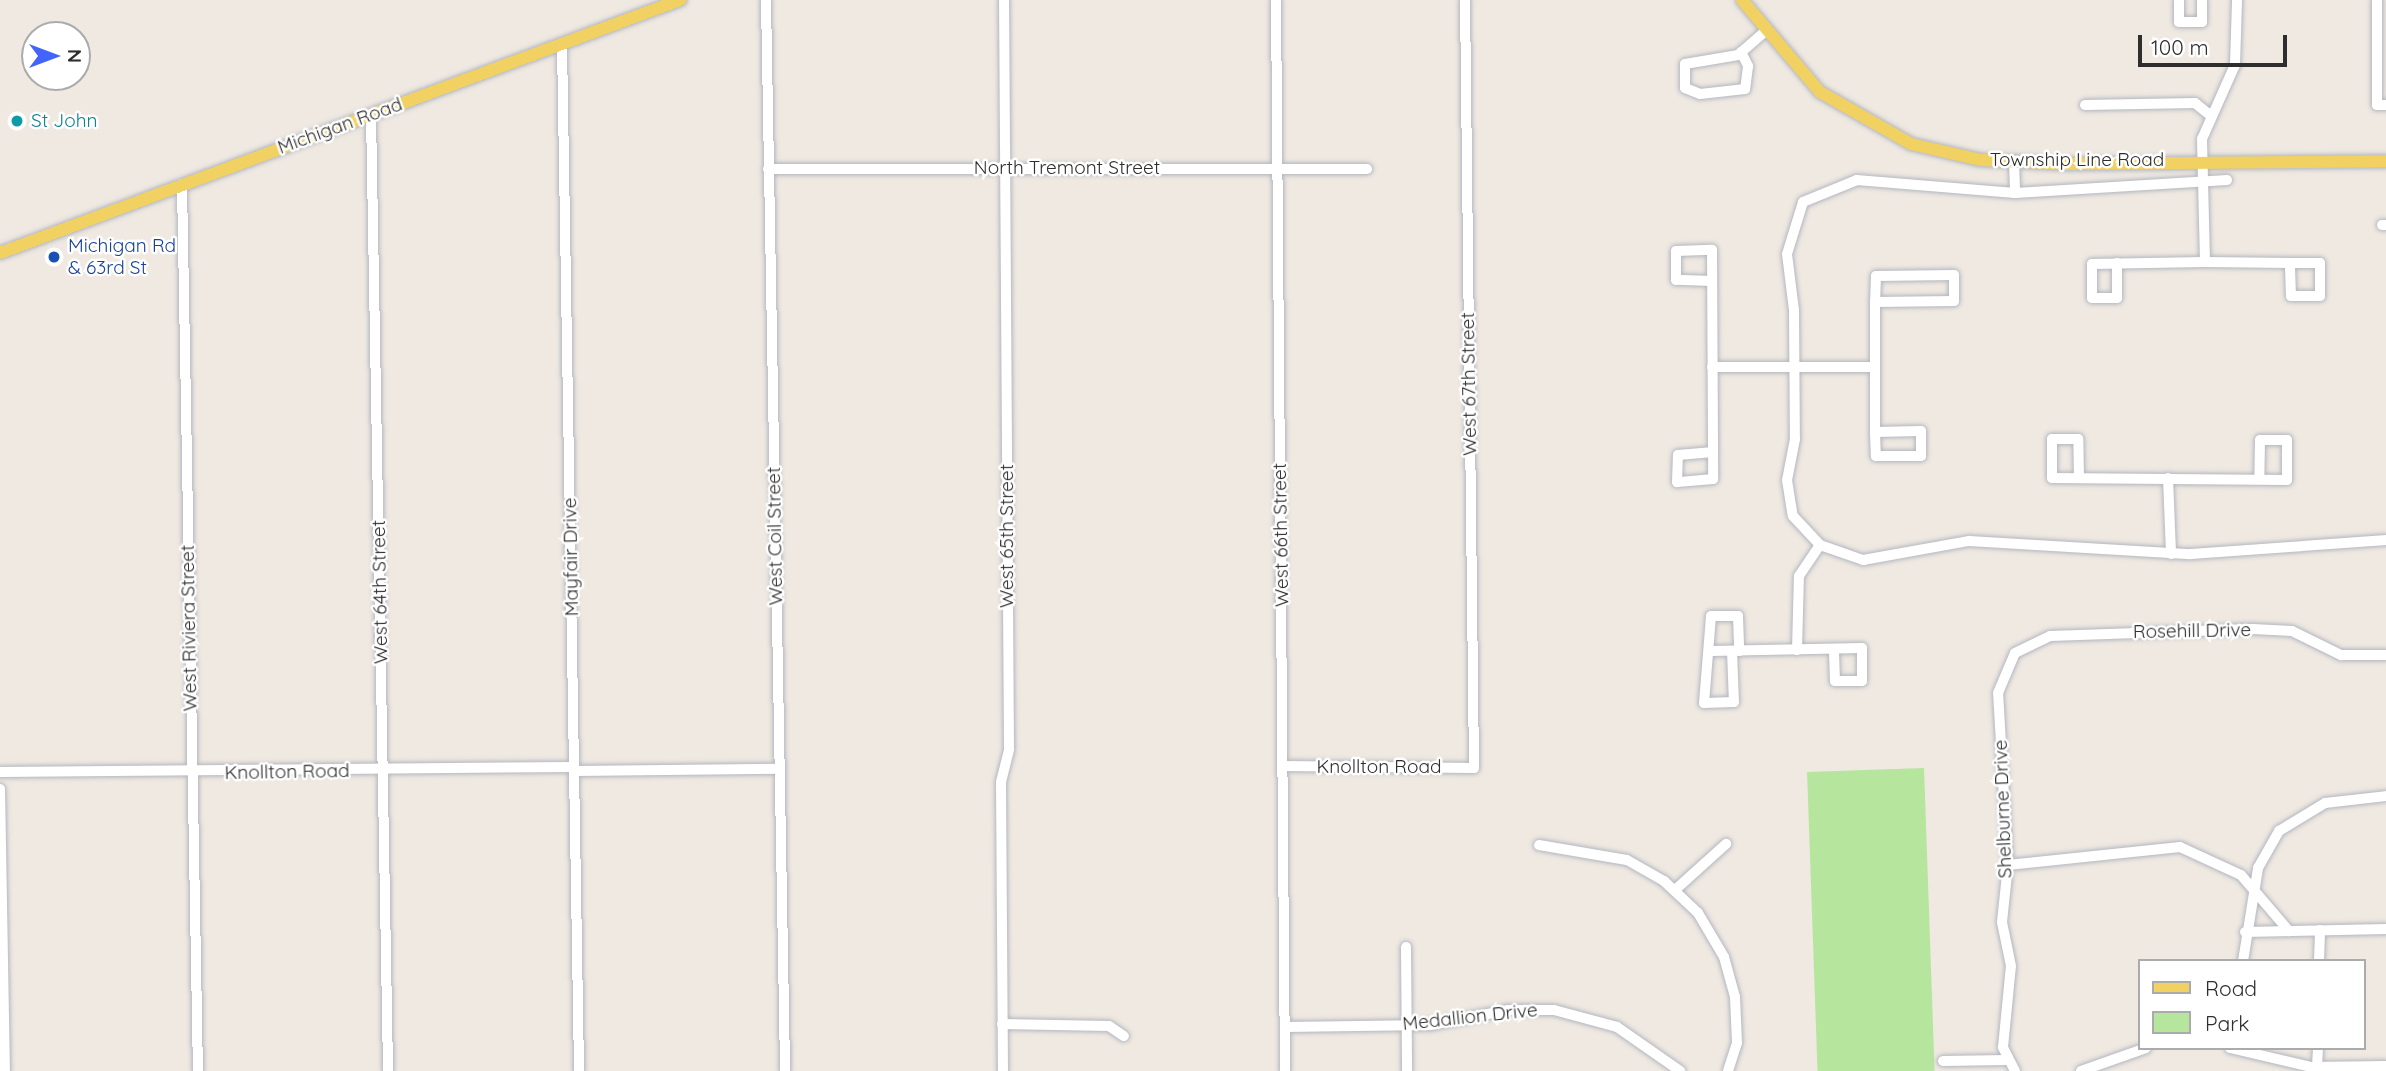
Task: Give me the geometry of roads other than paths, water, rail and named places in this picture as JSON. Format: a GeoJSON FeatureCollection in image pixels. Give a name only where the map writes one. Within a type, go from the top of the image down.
{"type":"FeatureCollection","features":[{"type":"Feature","properties":{"kind":"main road","name":"Michigan Road"},"geometry":{"type":"LineString","coordinates":[[0,253],[680,0]]}},
{"type":"Feature","properties":{"kind":"main road","name":"Township Line Road"},"geometry":{"type":"LineString","coordinates":[[1742,0],[1764,32],[1821,92],[1911,144],[2014,161],[2386,161]]}},
{"type":"Feature","properties":{"kind":"street","name":"West Coil Street"},"geometry":{"type":"LineString","coordinates":[[766,0],[785,1071]]}},
{"type":"Feature","properties":{"kind":"street","name":"West 65th Street"},"geometry":{"type":"LineString","coordinates":[[1003,1071],[1001,782],[1009,749],[1004,0]]}},
{"type":"Feature","properties":{"kind":"street","name":"West 66th Street"},"geometry":{"type":"LineString","coordinates":[[1276,0],[1285,1071]]}},
{"type":"Feature","properties":{"kind":"street","name":"West 67th Street"},"geometry":{"type":"LineString","coordinates":[[1465,0],[1474,768]]}},
{"type":"Feature","properties":{"kind":"street"},"geometry":{"type":"LineString","coordinates":[[2179,0],[2179,22],[2202,22],[2202,0]]}},
{"type":"Feature","properties":{"kind":"street"},"geometry":{"type":"LineString","coordinates":[[2205,262],[2202,160],[2210,115],[2235,65],[2237,0]]}},
{"type":"Feature","properties":{"kind":"street"},"geometry":{"type":"LineString","coordinates":[[2377,0],[2377,105],[2386,105]]}},
{"type":"Feature","properties":{"kind":"street"},"geometry":{"type":"LineString","coordinates":[[1741,52],[1748,66],[1745,89],[1700,94],[1685,88],[1685,64],[1718,62],[1741,52],[1764,32]]}},
{"type":"Feature","properties":{"kind":"street","name":"Mayfair Drive"},"geometry":{"type":"LineString","coordinates":[[562,44],[579,1071]]}},
{"type":"Feature","properties":{"kind":"street"},"geometry":{"type":"LineString","coordinates":[[2085,104],[2195,103],[2210,115]]}},
{"type":"Feature","properties":{"kind":"street","name":"West 64th Street"},"geometry":{"type":"LineString","coordinates":[[371,114],[388,1071]]}},
{"type":"Feature","properties":{"kind":"street"},"geometry":{"type":"LineString","coordinates":[[2014,161],[2015,193]]}},
{"type":"Feature","properties":{"kind":"street","name":"North Tremont Street"},"geometry":{"type":"LineString","coordinates":[[768,169],[1367,169]]}},
{"type":"Feature","properties":{"kind":"street"},"geometry":{"type":"LineString","coordinates":[[2227,180],[2015,193],[1837,183],[1803,202],[1788,234],[1794,367],[1789,503],[1799,526],[1820,545],[1868,560],[1969,541],[2171,554],[2386,540]]}},
{"type":"Feature","properties":{"kind":"street","name":"West Riviera Street"},"geometry":{"type":"LineString","coordinates":[[181,184],[198,1071]]}},
{"type":"Feature","properties":{"kind":"street"},"geometry":{"type":"LineString","coordinates":[[2117,263],[2290,262]]}},
{"type":"Feature","properties":{"kind":"street"},"geometry":{"type":"LineString","coordinates":[[1875,302],[1954,301],[1954,275],[1876,276],[1875,302],[1875,432],[1876,456],[1921,456],[1921,431],[1875,432]]}},
{"type":"Feature","properties":{"kind":"street"},"geometry":{"type":"LineString","coordinates":[[1712,281],[1713,452]]}},
{"type":"Feature","properties":{"kind":"street"},"geometry":{"type":"LineString","coordinates":[[1712,367],[1875,367]]}},
{"type":"Feature","properties":{"kind":"street"},"geometry":{"type":"LineString","coordinates":[[2079,478],[2287,480],[2287,440],[2260,440],[2259,479]]}},
{"type":"Feature","properties":{"kind":"street"},"geometry":{"type":"LineString","coordinates":[[2168,478],[2171,554]]}},
{"type":"Feature","properties":{"kind":"street"},"geometry":{"type":"LineString","coordinates":[[1797,650],[1799,576],[1820,545]]}},
{"type":"Feature","properties":{"kind":"street"},"geometry":{"type":"LineString","coordinates":[[1711,617],[1738,617],[1734,702],[1704,703],[1704,664],[1711,652],[1711,617]]}},
{"type":"Feature","properties":{"kind":"street","name":"Rosehill Drive"},"geometry":{"type":"LineString","coordinates":[[2004,669],[2021,647],[2047,636],[2155,632],[2292,631],[2341,655],[2386,655]]}},
{"type":"Feature","properties":{"kind":"street"},"geometry":{"type":"LineString","coordinates":[[1711,652],[1863,648],[1862,681],[1835,681],[1834,649]]}},
{"type":"Feature","properties":{"kind":"street","name":"Shelburne Drive"},"geometry":{"type":"LineString","coordinates":[[2004,669],[1998,693],[2008,865],[2003,922],[2011,966],[2003,1047],[2007,1060],[2015,1071]]}},
{"type":"Feature","properties":{"kind":"street","name":"Knollton Road"},"geometry":{"type":"LineString","coordinates":[[1283,766],[1474,768]]}},
{"type":"Feature","properties":{"kind":"street","name":"Knollton Road"},"geometry":{"type":"LineString","coordinates":[[0,772],[780,769]]}},
{"type":"Feature","properties":{"kind":"street"},"geometry":{"type":"LineString","coordinates":[[0,789],[5,1071]]}},
{"type":"Feature","properties":{"kind":"street"},"geometry":{"type":"LineString","coordinates":[[2243,959],[2245,932],[2254,886],[2265,851],[2298,816],[2333,801],[2386,796]]}},
{"type":"Feature","properties":{"kind":"street"},"geometry":{"type":"LineString","coordinates":[[1675,890],[1726,844]]}},
{"type":"Feature","properties":{"kind":"street"},"geometry":{"type":"LineString","coordinates":[[1539,845],[1610,854],[1675,890],[1709,928],[1733,984],[1738,1034],[1728,1071]]}},
{"type":"Feature","properties":{"kind":"street"},"geometry":{"type":"LineString","coordinates":[[2008,865],[2169,845],[2215,858],[2254,886],[2289,931]]}},
{"type":"Feature","properties":{"kind":"street"},"geometry":{"type":"LineString","coordinates":[[2245,932],[2386,929]]}},
{"type":"Feature","properties":{"kind":"street"},"geometry":{"type":"LineString","coordinates":[[2319,959],[2320,930]]}},
{"type":"Feature","properties":{"kind":"street"},"geometry":{"type":"LineString","coordinates":[[1406,947],[1407,1071]]}},
{"type":"Feature","properties":{"kind":"street","name":"Medallion Drive"},"geometry":{"type":"LineString","coordinates":[[1285,1027],[1406,1025],[1518,1010],[1573,1013],[1633,1035],[1680,1071]]}},
{"type":"Feature","properties":{"kind":"street"},"geometry":{"type":"LineString","coordinates":[[1002,1024],[1109,1026],[1124,1036]]}},
{"type":"Feature","properties":{"kind":"street"},"geometry":{"type":"LineString","coordinates":[[2081,1071],[2140,1050]]}},
{"type":"Feature","properties":{"kind":"street"},"geometry":{"type":"LineString","coordinates":[[2242,1050],[2317,1067],[2386,1066]]}},
{"type":"Feature","properties":{"kind":"street"},"geometry":{"type":"LineString","coordinates":[[2317,1067],[2318,1050]]}},
{"type":"Feature","properties":{"kind":"street"},"geometry":{"type":"LineString","coordinates":[[1943,1061],[2007,1060]]}},
{"type":"Feature","properties":{"kind":"place","name":"St John"},"geometry":{"type":"Point","coordinates":[17,121]}},
{"type":"Feature","properties":{"kind":"place","name":"Michigan Rd & 63rd St"},"geometry":{"type":"Point","coordinates":[54,257]}}]}
